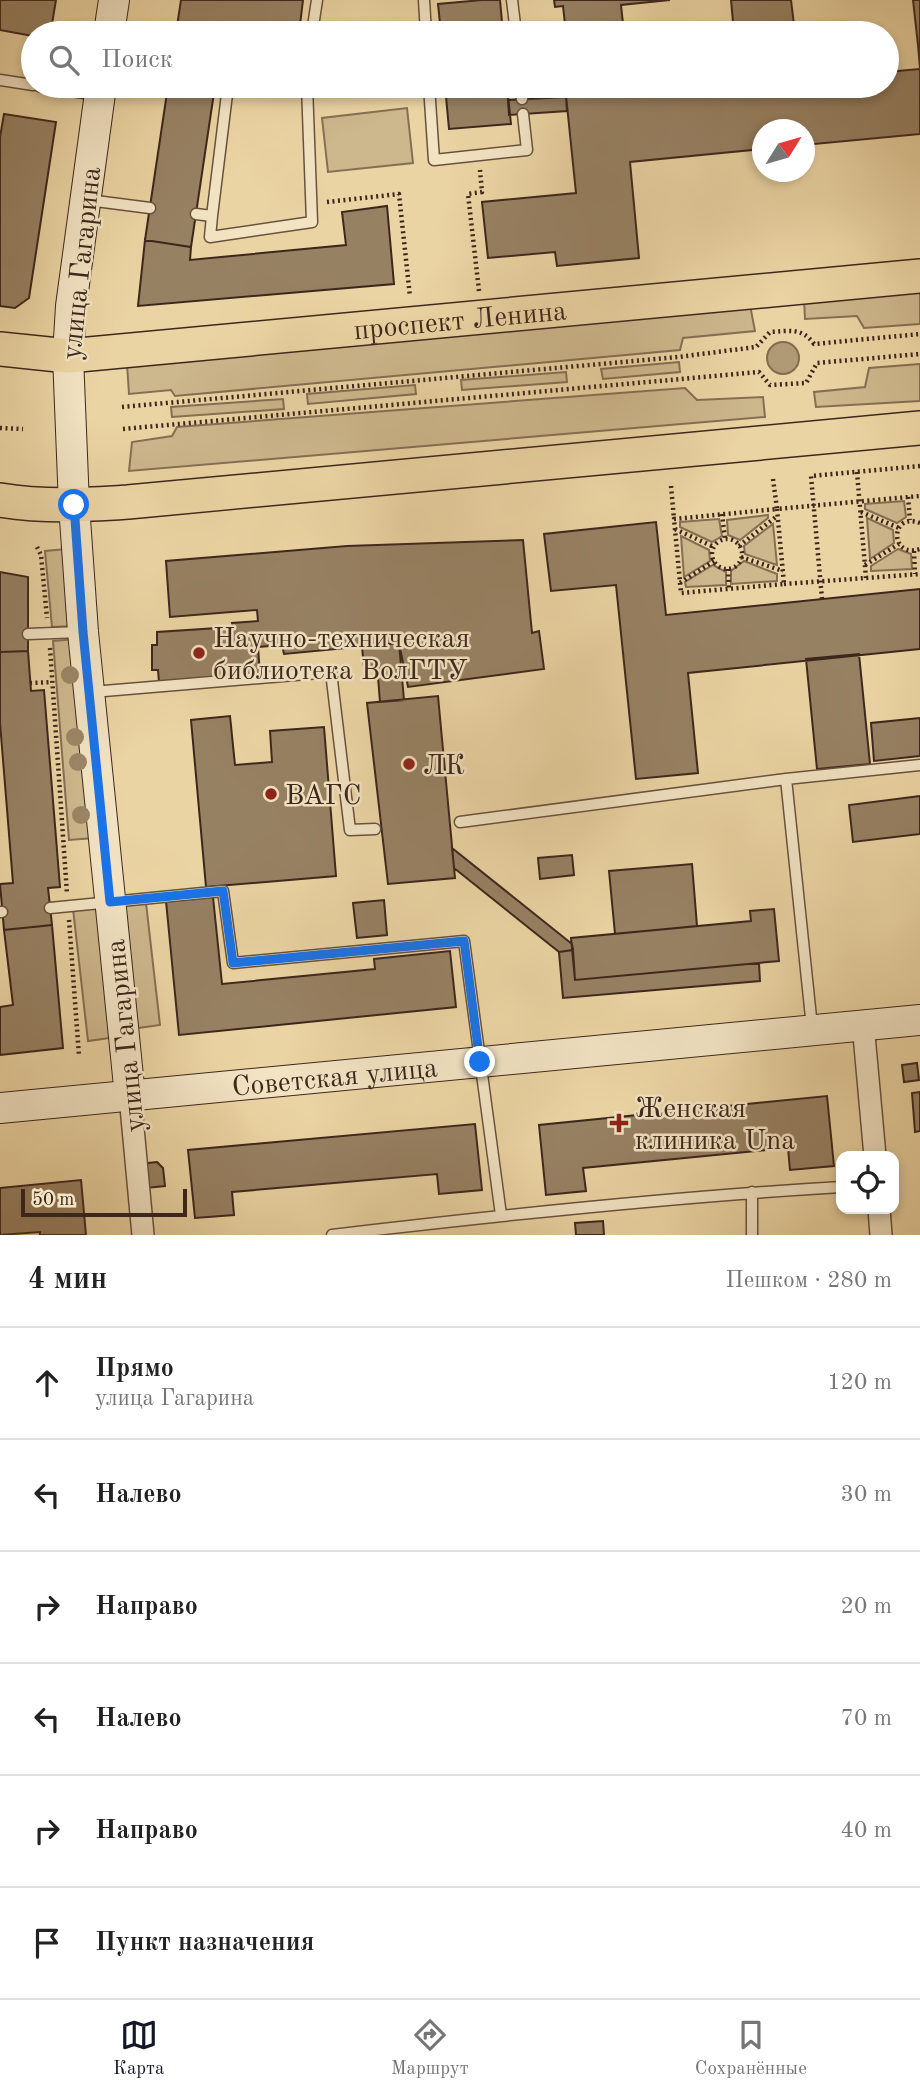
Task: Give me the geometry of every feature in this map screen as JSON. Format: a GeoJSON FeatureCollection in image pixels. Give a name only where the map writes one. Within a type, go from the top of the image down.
{"type":"FeatureCollection","features":[{"type":"Feature","properties":{"kind":"main road","name":"проспект Ленина"},"geometry":{"type":"LineString","coordinates":[[0,349],[68,356],[920,276]]}},
{"type":"Feature","properties":{"kind":"main road"},"geometry":{"type":"LineString","coordinates":[[0,500],[28,504],[74,505],[920,428]]}},
{"type":"Feature","properties":{"kind":"street"},"geometry":{"type":"LineString","coordinates":[[111,21],[114,0]]}},
{"type":"Feature","properties":{"kind":"street","name":"улица Гагарина"},"geometry":{"type":"LineString","coordinates":[[100,98],[71,306],[68,356],[83,632],[142,1235]]}},
{"type":"Feature","properties":{"kind":"street","name":"Советская улица"},"geometry":{"type":"LineString","coordinates":[[0,1108],[920,1020]]}},
{"type":"Feature","properties":{"kind":"street"},"geometry":{"type":"LineString","coordinates":[[863,1024],[875,1151]]}},
{"type":"Feature","properties":{"kind":"street"},"geometry":{"type":"LineString","coordinates":[[879,1214],[881,1235]]}},
{"type":"Feature","properties":{"kind":"lane"},"geometry":{"type":"LineString","coordinates":[[314,21],[317,0]]}},
{"type":"Feature","properties":{"kind":"lane"},"geometry":{"type":"LineString","coordinates":[[424,0],[425,21]]}},
{"type":"Feature","properties":{"kind":"lane"},"geometry":{"type":"LineString","coordinates":[[512,0],[515,21]]}},
{"type":"Feature","properties":{"kind":"lane"},"geometry":{"type":"LineString","coordinates":[[0,80],[21,83]]}},
{"type":"Feature","properties":{"kind":"lane"},"geometry":{"type":"LineString","coordinates":[[227,98],[210,237],[312,222],[308,98]]}},
{"type":"Feature","properties":{"kind":"lane"},"geometry":{"type":"LineString","coordinates":[[430,98],[434,160],[527,150],[523,114]]}},
{"type":"Feature","properties":{"kind":"lane"},"geometry":{"type":"LineString","coordinates":[[85,200],[150,208]]}},
{"type":"Feature","properties":{"kind":"lane"},"geometry":{"type":"LineString","coordinates":[[196,214],[212,216]]}},
{"type":"Feature","properties":{"kind":"lane"},"geometry":{"type":"LineString","coordinates":[[28,635],[83,632]]}},
{"type":"Feature","properties":{"kind":"lane"},"geometry":{"type":"LineString","coordinates":[[89,692],[331,673],[350,830],[375,830]]}},
{"type":"Feature","properties":{"kind":"lane"},"geometry":{"type":"LineString","coordinates":[[460,822],[786,779],[920,765]]}},
{"type":"Feature","properties":{"kind":"lane"},"geometry":{"type":"LineString","coordinates":[[786,779],[812,1029]]}},
{"type":"Feature","properties":{"kind":"lane"},"geometry":{"type":"LineString","coordinates":[[50,908],[223,891],[233,963],[464,941],[501,1215]]}},
{"type":"Feature","properties":{"kind":"lane"},"geometry":{"type":"LineString","coordinates":[[332,1235],[501,1215],[752,1192],[836,1187]]}},
{"type":"Feature","properties":{"kind":"lane"},"geometry":{"type":"LineString","coordinates":[[752,1192],[752,1235]]}},
{"type":"Feature","properties":{"kind":"path"},"geometry":{"type":"LineString","coordinates":[[478,155],[482,192],[468,194],[479,294]]}},
{"type":"Feature","properties":{"kind":"path"},"geometry":{"type":"LineString","coordinates":[[312,204],[399,194],[411,300]]}},
{"type":"Feature","properties":{"kind":"path"},"geometry":{"type":"LineString","coordinates":[[122,407],[691,355],[756,347],[770,332],[799,330],[808,335],[814,344],[920,334]]}},
{"type":"Feature","properties":{"kind":"path"},"geometry":{"type":"LineString","coordinates":[[123,429],[759,372],[770,385],[806,383],[817,363],[920,354]]}},
{"type":"Feature","properties":{"kind":"path"},"geometry":{"type":"LineString","coordinates":[[0,428],[23,429]]}},
{"type":"Feature","properties":{"kind":"path"},"geometry":{"type":"LineString","coordinates":[[822,599],[811,476],[920,466]]}},
{"type":"Feature","properties":{"kind":"path"},"geometry":{"type":"LineString","coordinates":[[857,472],[866,578]]}},
{"type":"Feature","properties":{"kind":"path"},"geometry":{"type":"LineString","coordinates":[[773,479],[784,584]]}},
{"type":"Feature","properties":{"kind":"path"},"geometry":{"type":"LineString","coordinates":[[671,486],[681,593],[918,574],[914,551]]}},
{"type":"Feature","properties":{"kind":"path"},"geometry":{"type":"LineString","coordinates":[[674,519],[920,496]]}},
{"type":"Feature","properties":{"kind":"path"},"geometry":{"type":"LineString","coordinates":[[908,497],[910,520]]}},
{"type":"Feature","properties":{"kind":"path"},"geometry":{"type":"LineString","coordinates":[[860,512],[899,528]]}},
{"type":"Feature","properties":{"kind":"path"},"geometry":{"type":"LineString","coordinates":[[722,514],[725,539]]}},
{"type":"Feature","properties":{"kind":"path"},"geometry":{"type":"LineString","coordinates":[[739,546],[777,516]]}},
{"type":"Feature","properties":{"kind":"path"},"geometry":{"type":"LineString","coordinates":[[920,523],[910,520],[904,522],[897,537],[902,548],[914,551],[920,549]]}},
{"type":"Feature","properties":{"kind":"path"},"geometry":{"type":"LineString","coordinates":[[675,529],[714,547]]}},
{"type":"Feature","properties":{"kind":"path"},"geometry":{"type":"LineString","coordinates":[[731,539],[739,546],[741,556],[738,563],[728,569],[714,562],[714,547],[720,540],[731,539]]}},
{"type":"Feature","properties":{"kind":"path"},"geometry":{"type":"LineString","coordinates":[[865,565],[899,544]]}},
{"type":"Feature","properties":{"kind":"path"},"geometry":{"type":"LineString","coordinates":[[37,547],[41,555],[49,634],[79,1056]]}},
{"type":"Feature","properties":{"kind":"path"},"geometry":{"type":"LineString","coordinates":[[741,556],[783,571]]}},
{"type":"Feature","properties":{"kind":"path"},"geometry":{"type":"LineString","coordinates":[[680,583],[714,562]]}},
{"type":"Feature","properties":{"kind":"path"},"geometry":{"type":"LineString","coordinates":[[728,569],[729,589]]}},
{"type":"Feature","properties":{"kind":"path"},"geometry":{"type":"LineString","coordinates":[[30,683],[52,682]]}},
{"type":"Feature","properties":{"kind":"shaded area"},"geometry":{"type":"Polygon","coordinates":[[[407,108],[413,163],[328,172],[322,118],[407,108]]]}},
{"type":"Feature","properties":{"kind":"shaded area"},"geometry":{"type":"Polygon","coordinates":[[[920,288],[920,324],[864,328],[857,316],[805,319],[804,299],[920,288]]]}},
{"type":"Feature","properties":{"kind":"shaded area"},"geometry":{"type":"Polygon","coordinates":[[[750,305],[755,331],[683,338],[680,350],[175,396],[171,390],[129,394],[127,364],[750,305]]]}},
{"type":"Feature","properties":{"kind":"shaded area"},"geometry":{"type":"Polygon","coordinates":[[[783,342],[794,347],[799,358],[794,369],[783,374],[772,369],[767,358],[772,347],[783,342]]]}},
{"type":"Feature","properties":{"kind":"shaded area"},"geometry":{"type":"Polygon","coordinates":[[[679,362],[680,372],[603,379],[601,369],[679,362]]]}},
{"type":"Feature","properties":{"kind":"shaded area"},"geometry":{"type":"Polygon","coordinates":[[[920,364],[920,401],[816,407],[814,392],[865,387],[869,368],[920,364]]]}},
{"type":"Feature","properties":{"kind":"shaded area"},"geometry":{"type":"Polygon","coordinates":[[[566,372],[567,382],[462,390],[461,380],[566,372]]]}},
{"type":"Feature","properties":{"kind":"shaded area"},"geometry":{"type":"Polygon","coordinates":[[[415,385],[416,394],[308,404],[307,394],[415,385]]]}},
{"type":"Feature","properties":{"kind":"shaded area"},"geometry":{"type":"Polygon","coordinates":[[[685,388],[697,400],[763,397],[765,417],[129,471],[132,442],[172,436],[177,427],[685,388]]]}},
{"type":"Feature","properties":{"kind":"shaded area"},"geometry":{"type":"Polygon","coordinates":[[[283,399],[284,409],[172,417],[171,407],[283,399]]]}},
{"type":"Feature","properties":{"kind":"shaded area"},"geometry":{"type":"Polygon","coordinates":[[[904,501],[906,517],[897,523],[865,509],[865,504],[904,501]]]}},
{"type":"Feature","properties":{"kind":"shaded area"},"geometry":{"type":"Polygon","coordinates":[[[768,515],[768,518],[740,540],[728,535],[727,520],[768,515]]]}},
{"type":"Feature","properties":{"kind":"shaded area"},"geometry":{"type":"Polygon","coordinates":[[[867,518],[893,530],[894,543],[870,559],[867,518]]]}},
{"type":"Feature","properties":{"kind":"shaded area"},"geometry":{"type":"Polygon","coordinates":[[[719,519],[722,536],[712,542],[680,527],[680,522],[719,519]]]}},
{"type":"Feature","properties":{"kind":"shaded area"},"geometry":{"type":"Polygon","coordinates":[[[773,524],[777,565],[745,554],[744,546],[773,524]]]}},
{"type":"Feature","properties":{"kind":"shaded area"},"geometry":{"type":"Polygon","coordinates":[[[681,536],[709,550],[710,561],[684,577],[681,536]]]}},
{"type":"Feature","properties":{"kind":"shaded area"},"geometry":{"type":"Polygon","coordinates":[[[66,549],[73,626],[52,627],[45,551],[66,549]]]}},
{"type":"Feature","properties":{"kind":"shaded area"},"geometry":{"type":"Polygon","coordinates":[[[898,549],[911,554],[912,569],[871,571],[871,566],[898,549]]]}},
{"type":"Feature","properties":{"kind":"shaded area"},"geometry":{"type":"Polygon","coordinates":[[[744,561],[777,574],[777,581],[731,584],[731,571],[744,561]]]}},
{"type":"Feature","properties":{"kind":"shaded area"},"geometry":{"type":"Polygon","coordinates":[[[713,565],[726,572],[726,585],[686,587],[685,582],[713,565]]]}},
{"type":"Feature","properties":{"kind":"shaded area"},"geometry":{"type":"Polygon","coordinates":[[[77,639],[94,838],[69,840],[53,641],[77,639]]]}},
{"type":"Feature","properties":{"kind":"shaded area"},"geometry":{"type":"Polygon","coordinates":[[[146,903],[160,1025],[131,1029],[117,906],[146,903]]]}},
{"type":"Feature","properties":{"kind":"shaded area"},"geometry":{"type":"Polygon","coordinates":[[[103,906],[117,1037],[88,1041],[73,909],[103,906]]]}},
{"type":"Feature","properties":{"kind":"building"},"geometry":{"type":"Polygon","coordinates":[[[0,0],[56,0],[52,21],[21,21],[21,34],[0,30],[0,0]]]}},
{"type":"Feature","properties":{"kind":"building"},"geometry":{"type":"Polygon","coordinates":[[[181,0],[303,0],[300,21],[178,21],[181,0]]]}},
{"type":"Feature","properties":{"kind":"building"},"geometry":{"type":"Polygon","coordinates":[[[500,0],[502,21],[440,21],[438,4],[500,0]]]}},
{"type":"Feature","properties":{"kind":"building"},"geometry":{"type":"Polygon","coordinates":[[[554,0],[670,0],[621,5],[623,21],[565,21],[563,6],[555,7],[554,0]]]}},
{"type":"Feature","properties":{"kind":"building"},"geometry":{"type":"Polygon","coordinates":[[[731,0],[791,0],[794,21],[733,21],[731,0]]]}},
{"type":"Feature","properties":{"kind":"building"},"geometry":{"type":"Polygon","coordinates":[[[913,0],[920,0],[920,68],[918,45],[913,0]]]}},
{"type":"Feature","properties":{"kind":"building"},"geometry":{"type":"Polygon","coordinates":[[[920,69],[920,134],[815,144],[815,119],[752,119],[752,150],[630,162],[639,258],[557,266],[555,252],[488,258],[482,202],[576,193],[566,98],[899,98],[899,71],[920,69]]]}},
{"type":"Feature","properties":{"kind":"building"},"geometry":{"type":"Polygon","coordinates":[[[166,98],[213,98],[191,247],[145,240],[166,98]]]}},
{"type":"Feature","properties":{"kind":"building"},"geometry":{"type":"Polygon","coordinates":[[[446,98],[508,98],[511,124],[449,129],[446,98]]]}},
{"type":"Feature","properties":{"kind":"building"},"geometry":{"type":"Polygon","coordinates":[[[566,98],[567,111],[509,115],[508,100],[566,98]]]}},
{"type":"Feature","properties":{"kind":"building"},"geometry":{"type":"Polygon","coordinates":[[[4,114],[56,122],[29,298],[15,308],[0,306],[0,137],[4,114]]]}},
{"type":"Feature","properties":{"kind":"building"},"geometry":{"type":"Polygon","coordinates":[[[387,206],[394,284],[138,306],[145,240],[191,247],[190,260],[346,245],[342,212],[387,206]]]}},
{"type":"Feature","properties":{"kind":"building"},"geometry":{"type":"Polygon","coordinates":[[[656,522],[666,615],[920,589],[920,649],[688,673],[698,773],[636,779],[616,585],[551,591],[544,534],[656,522]]]}},
{"type":"Feature","properties":{"kind":"building"},"geometry":{"type":"Polygon","coordinates":[[[523,540],[532,633],[539,631],[544,669],[408,687],[399,643],[284,654],[282,645],[258,647],[260,674],[159,682],[158,670],[152,670],[152,645],[157,645],[157,632],[233,627],[232,623],[258,621],[257,610],[170,617],[166,561],[347,546],[523,540]]]}},
{"type":"Feature","properties":{"kind":"building"},"geometry":{"type":"Polygon","coordinates":[[[0,572],[28,577],[28,651],[0,652],[0,572]]]}},
{"type":"Feature","properties":{"kind":"building"},"geometry":{"type":"Polygon","coordinates":[[[399,643],[404,700],[380,702],[377,665],[364,667],[362,647],[399,643]]]}},
{"type":"Feature","properties":{"kind":"building"},"geometry":{"type":"Polygon","coordinates":[[[28,651],[31,691],[44,690],[60,887],[48,888],[52,925],[4,930],[0,884],[13,883],[0,723],[0,652],[28,651]]]}},
{"type":"Feature","properties":{"kind":"building"},"geometry":{"type":"Polygon","coordinates":[[[859,654],[870,764],[817,769],[806,659],[859,654]]]}},
{"type":"Feature","properties":{"kind":"building","name":"ЛК"},"geometry":{"type":"Polygon","coordinates":[[[438,696],[455,878],[388,884],[367,703],[438,696]]]}},
{"type":"Feature","properties":{"kind":"building","name":"ВАГС"},"geometry":{"type":"Polygon","coordinates":[[[230,716],[235,765],[272,762],[270,731],[324,727],[336,876],[206,887],[191,720],[230,716]]]}},
{"type":"Feature","properties":{"kind":"building"},"geometry":{"type":"Polygon","coordinates":[[[920,718],[920,756],[874,761],[871,723],[920,718]]]}},
{"type":"Feature","properties":{"kind":"building"},"geometry":{"type":"Polygon","coordinates":[[[920,796],[920,834],[853,842],[849,805],[920,796]]]}},
{"type":"Feature","properties":{"kind":"building"},"geometry":{"type":"Polygon","coordinates":[[[452,848],[572,944],[573,950],[559,952],[454,868],[452,848]]]}},
{"type":"Feature","properties":{"kind":"building"},"geometry":{"type":"Polygon","coordinates":[[[572,855],[574,875],[540,879],[538,858],[572,855]]]}},
{"type":"Feature","properties":{"kind":"building"},"geometry":{"type":"Polygon","coordinates":[[[692,864],[697,926],[615,934],[609,871],[692,864]]]}},
{"type":"Feature","properties":{"kind":"building"},"geometry":{"type":"Polygon","coordinates":[[[213,897],[222,984],[375,969],[374,959],[450,951],[456,1007],[179,1035],[166,901],[213,897]]]}},
{"type":"Feature","properties":{"kind":"building"},"geometry":{"type":"Polygon","coordinates":[[[384,900],[387,935],[357,938],[353,903],[384,900]]]}},
{"type":"Feature","properties":{"kind":"building"},"geometry":{"type":"Polygon","coordinates":[[[774,909],[779,961],[575,980],[571,938],[751,921],[750,911],[774,909]]]}},
{"type":"Feature","properties":{"kind":"building"},"geometry":{"type":"Polygon","coordinates":[[[52,925],[63,1048],[0,1055],[0,1007],[13,1005],[4,930],[52,925]]]}},
{"type":"Feature","properties":{"kind":"building"},"geometry":{"type":"Polygon","coordinates":[[[573,950],[575,980],[759,963],[760,981],[563,998],[559,952],[573,950]]]}},
{"type":"Feature","properties":{"kind":"building"},"geometry":{"type":"Polygon","coordinates":[[[917,1063],[919,1080],[904,1082],[902,1065],[917,1063]]]}},
{"type":"Feature","properties":{"kind":"building"},"geometry":{"type":"Polygon","coordinates":[[[920,1092],[920,1131],[915,1132],[912,1093],[920,1092]]]}},
{"type":"Feature","properties":{"kind":"building"},"geometry":{"type":"Polygon","coordinates":[[[827,1096],[834,1166],[790,1170],[788,1148],[583,1168],[586,1191],[546,1195],[539,1125],[827,1096]]]}},
{"type":"Feature","properties":{"kind":"building"},"geometry":{"type":"Polygon","coordinates":[[[475,1124],[482,1190],[439,1194],[437,1174],[232,1192],[234,1215],[195,1218],[188,1150],[475,1124]]]}},
{"type":"Feature","properties":{"kind":"building"},"geometry":{"type":"Polygon","coordinates":[[[157,1162],[163,1168],[165,1186],[146,1188],[145,1167],[148,1163],[157,1162]]]}},
{"type":"Feature","properties":{"kind":"building"},"geometry":{"type":"Polygon","coordinates":[[[81,1180],[86,1235],[40,1235],[40,1232],[0,1235],[0,1188],[81,1180]]]}},
{"type":"Feature","properties":{"kind":"building"},"geometry":{"type":"Polygon","coordinates":[[[603,1221],[604,1235],[576,1235],[575,1223],[603,1221]]]}},
{"type":"Feature","properties":{"kind":"place","name":"Научно-техническая библиотека ВолГТУ"},"geometry":{"type":"Point","coordinates":[199,653]}},
{"type":"Feature","properties":{"kind":"place","name":"ЛК"},"geometry":{"type":"Point","coordinates":[409,764]}},
{"type":"Feature","properties":{"kind":"place","name":"ВАГС"},"geometry":{"type":"Point","coordinates":[271,794]}},
{"type":"Feature","properties":{"kind":"place","name":"Женская клиника Una"},"geometry":{"type":"Point","coordinates":[619,1123]}},
{"type":"Feature","properties":{"kind":"route"},"geometry":{"type":"LineString","coordinates":[[74,505],[83,632],[110,902],[223,891],[233,963],[464,941],[480,1062]]}}]}
